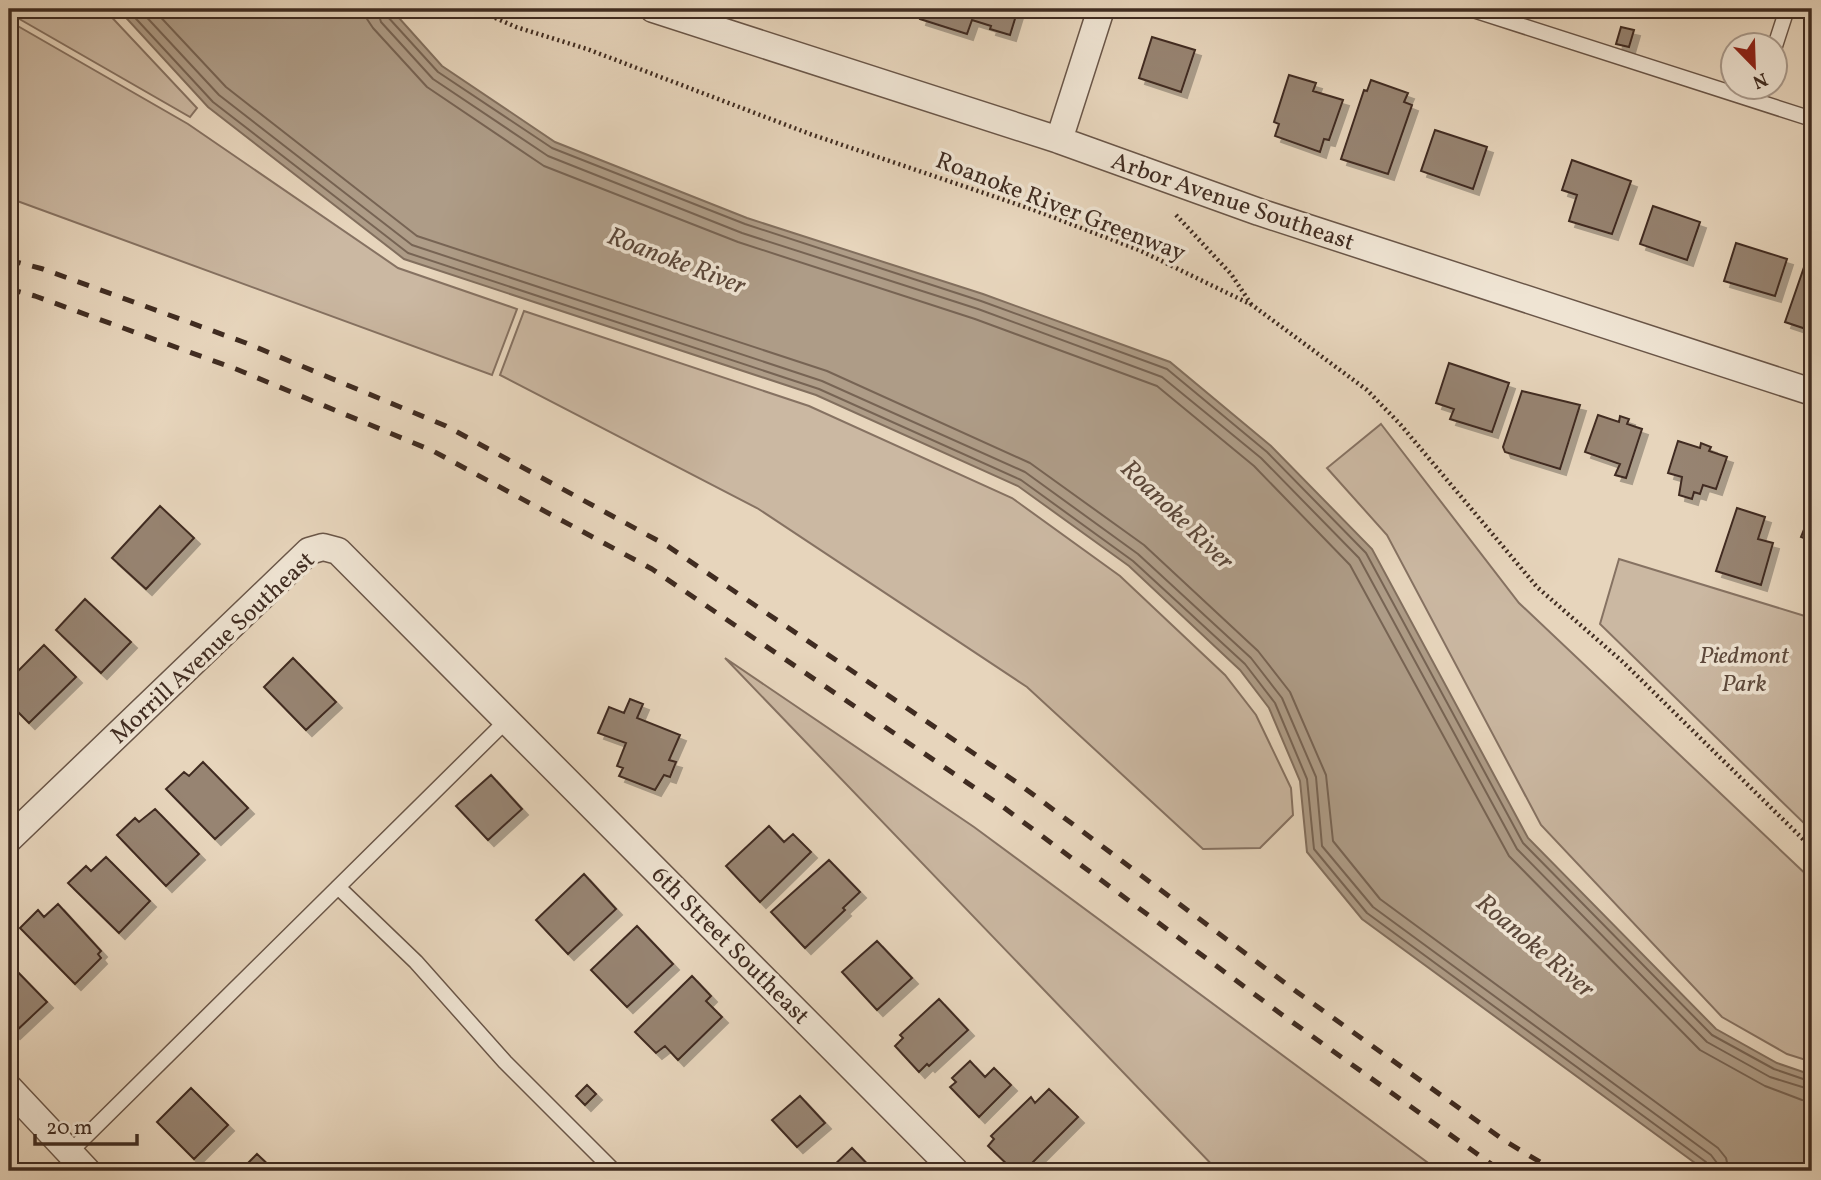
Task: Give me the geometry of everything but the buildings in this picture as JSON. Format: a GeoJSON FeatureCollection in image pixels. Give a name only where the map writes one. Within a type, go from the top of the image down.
{"type":"FeatureCollection","features":[{"type":"Feature","properties":{"kind":"street","name":"Arbor Avenue Southeast"},"geometry":{"type":"LineString","coordinates":[[653,9],[1059,140],[1259,212],[1812,392]]}},
{"type":"Feature","properties":{"kind":"street"},"geometry":{"type":"LineString","coordinates":[[1059,140],[1101,9]]}},
{"type":"Feature","properties":{"kind":"street","name":"Morrill Avenue Southeast"},"geometry":{"type":"LineString","coordinates":[[9,839],[309,551],[323,547],[338,551],[508,720]]}},
{"type":"Feature","properties":{"kind":"street","name":"6th Street Southeast"},"geometry":{"type":"LineString","coordinates":[[508,720],[955,1171]]}},
{"type":"Feature","properties":{"kind":"street"},"geometry":{"type":"LineString","coordinates":[[9,1088],[78,1162]]}},
{"type":"Feature","properties":{"kind":"lane"},"geometry":{"type":"LineString","coordinates":[[1470,9],[1720,83]]}},
{"type":"Feature","properties":{"kind":"lane"},"geometry":{"type":"LineString","coordinates":[[1780,32],[1787,9]]}},
{"type":"Feature","properties":{"kind":"lane"},"geometry":{"type":"LineString","coordinates":[[1776,102],[1812,119]]}},
{"type":"Feature","properties":{"kind":"lane"},"geometry":{"type":"LineString","coordinates":[[78,1162],[338,887],[508,720]]}},
{"type":"Feature","properties":{"kind":"lane"},"geometry":{"type":"LineString","coordinates":[[338,887],[416,962],[505,1062],[614,1171]]}},
{"type":"Feature","properties":{"kind":"path","name":"Roanoke River Greenway"},"geometry":{"type":"LineString","coordinates":[[475,9],[516,27],[587,49],[810,134],[1021,206],[1139,250],[1252,305],[1367,390],[1408,434],[1537,587],[1624,663],[1812,848]]}},
{"type":"Feature","properties":{"kind":"path"},"geometry":{"type":"LineString","coordinates":[[1156,175],[1176,217],[1231,274],[1252,305]]}},
{"type":"Feature","properties":{"kind":"green space"},"geometry":{"type":"Polygon","coordinates":[[[9,9],[104,9],[197,108],[190,117],[9,13],[9,9]]]}},
{"type":"Feature","properties":{"kind":"green space"},"geometry":{"type":"Polygon","coordinates":[[[9,21],[188,124],[398,268],[517,309],[492,375],[9,198],[9,21]]]}},
{"type":"Feature","properties":{"kind":"green space"},"geometry":{"type":"Polygon","coordinates":[[[524,311],[809,406],[1012,498],[1120,576],[1225,675],[1256,715],[1291,788],[1293,815],[1260,848],[1203,849],[1027,687],[757,508],[500,375],[524,311]]]}},
{"type":"Feature","properties":{"kind":"green space"},"geometry":{"type":"Polygon","coordinates":[[[1381,424],[1519,603],[1812,880],[1812,1062],[1787,1054],[1722,1017],[1541,825],[1387,535],[1327,468],[1381,424]]]}},
{"type":"Feature","properties":{"kind":"green space","name":"Piedmont Park"},"geometry":{"type":"Polygon","coordinates":[[[1619,559],[1812,620],[1812,831],[1600,624],[1619,559]]]}},
{"type":"Feature","properties":{"kind":"green space"},"geometry":{"type":"Polygon","coordinates":[[[725,658],[974,827],[1439,1171],[1218,1171],[725,658]]]}},
{"type":"Feature","properties":{"kind":"water","name":"Roanoke River"},"geometry":{"type":"Polygon","coordinates":[[[118,9],[391,9],[442,66],[555,142],[747,218],[983,294],[1170,362],[1271,446],[1372,549],[1528,838],[1716,1029],[1777,1063],[1812,1075],[1812,1171],[1706,1171],[1362,919],[1307,852],[1300,781],[1269,708],[1240,670],[1129,566],[1018,486],[816,395],[404,259],[208,107],[118,9]]]}},
{"type":"Feature","properties":{"kind":"railway"},"geometry":{"type":"LineString","coordinates":[[9,260],[43,269],[246,343],[446,426],[666,545],[1019,784],[1297,992],[1505,1141],[1555,1171]]}},
{"type":"Feature","properties":{"kind":"railway"},"geometry":{"type":"LineString","coordinates":[[9,289],[236,369],[433,451],[652,569],[1003,807],[1281,1014],[1501,1171]]}}]}
